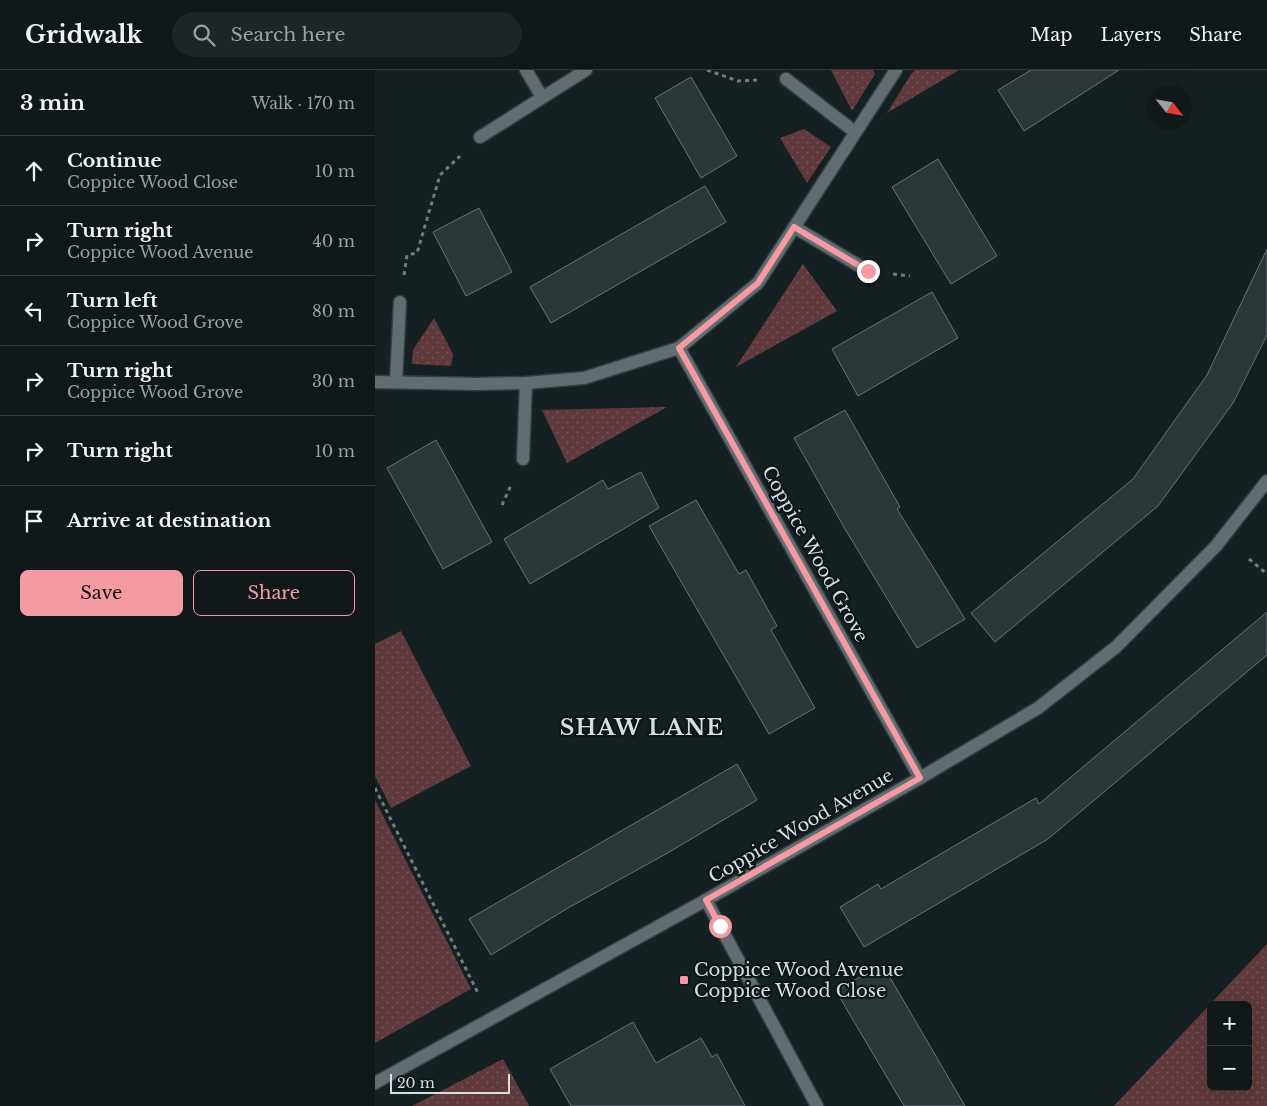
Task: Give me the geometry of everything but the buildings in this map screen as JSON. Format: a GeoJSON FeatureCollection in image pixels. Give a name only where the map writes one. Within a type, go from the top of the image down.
{"type":"FeatureCollection","features":[{"type":"Feature","properties":{"kind":"street"},"geometry":{"type":"LineString","coordinates":[[526,70],[542,97]]}},
{"type":"Feature","properties":{"kind":"street"},"geometry":{"type":"LineString","coordinates":[[480,137],[586,70]]}},
{"type":"Feature","properties":{"kind":"street"},"geometry":{"type":"LineString","coordinates":[[375,382],[477,384],[526,383],[584,378],[679,348],[758,283],[896,70]]}},
{"type":"Feature","properties":{"kind":"street"},"geometry":{"type":"LineString","coordinates":[[786,79],[855,132]]}},
{"type":"Feature","properties":{"kind":"street"},"geometry":{"type":"LineString","coordinates":[[794,227],[868,271]]}},
{"type":"Feature","properties":{"kind":"street"},"geometry":{"type":"LineString","coordinates":[[396,382],[400,302]]}},
{"type":"Feature","properties":{"kind":"street","name":"Coppice Wood Grove"},"geometry":{"type":"LineString","coordinates":[[679,348],[920,778]]}},
{"type":"Feature","properties":{"kind":"street"},"geometry":{"type":"LineString","coordinates":[[523,459],[526,383]]}},
{"type":"Feature","properties":{"kind":"street","name":"Coppice Wood Avenue"},"geometry":{"type":"LineString","coordinates":[[375,1083],[706,900],[920,778],[1038,708],[1116,647],[1216,546],[1267,481]]}},
{"type":"Feature","properties":{"kind":"street"},"geometry":{"type":"LineString","coordinates":[[706,900],[817,1106]]}},
{"type":"Feature","properties":{"kind":"path"},"geometry":{"type":"LineString","coordinates":[[707,70],[738,81]]}},
{"type":"Feature","properties":{"kind":"path"},"geometry":{"type":"LineString","coordinates":[[407,254],[417,253],[440,175],[480,137]]}},
{"type":"Feature","properties":{"kind":"path"},"geometry":{"type":"LineString","coordinates":[[1249,559],[1267,574]]}},
{"type":"Feature","properties":{"kind":"path"},"geometry":{"type":"LineString","coordinates":[[375,788],[478,992],[485,1021]]}},
{"type":"Feature","properties":{"kind":"shaded area"},"geometry":{"type":"Polygon","coordinates":[[[831,70],[873,70],[875,74],[852,111],[831,70]]]}},
{"type":"Feature","properties":{"kind":"shaded area"},"geometry":{"type":"Polygon","coordinates":[[[915,70],[959,70],[887,113],[911,74],[915,70]]]}},
{"type":"Feature","properties":{"kind":"shaded area"},"geometry":{"type":"Polygon","coordinates":[[[804,129],[831,147],[807,183],[780,138],[804,129]]]}},
{"type":"Feature","properties":{"kind":"shaded area"},"geometry":{"type":"Polygon","coordinates":[[[803,264],[837,311],[736,367],[803,264]]]}},
{"type":"Feature","properties":{"kind":"shaded area"},"geometry":{"type":"Polygon","coordinates":[[[434,318],[453,354],[451,366],[412,364],[413,350],[434,318]]]}},
{"type":"Feature","properties":{"kind":"shaded area"},"geometry":{"type":"Polygon","coordinates":[[[667,407],[567,463],[542,410],[667,407]]]}},
{"type":"Feature","properties":{"kind":"shaded area"},"geometry":{"type":"Polygon","coordinates":[[[401,631],[471,766],[391,808],[375,776],[375,644],[401,631]]]}},
{"type":"Feature","properties":{"kind":"shaded area"},"geometry":{"type":"Polygon","coordinates":[[[375,800],[471,989],[375,1043],[375,800]]]}},
{"type":"Feature","properties":{"kind":"shaded area"},"geometry":{"type":"Polygon","coordinates":[[[1267,944],[1267,1106],[1114,1106],[1207,1008],[1207,1091],[1252,1091],[1252,1001],[1213,1001],[1267,944]]]}},
{"type":"Feature","properties":{"kind":"shaded area"},"geometry":{"type":"Polygon","coordinates":[[[503,1059],[529,1106],[412,1106],[503,1059]]]}},
{"type":"Feature","properties":{"kind":"place","name":"Coppice Wood Avenue Coppice Wood Close"},"geometry":{"type":"Point","coordinates":[684,980]}},
{"type":"Feature","properties":{"kind":"district","name":"SHAW LANE"},"geometry":{"type":"Point","coordinates":[642,727]}},
{"type":"Feature","properties":{"kind":"route"},"geometry":{"type":"LineString","coordinates":[[720,926],[706,900],[920,778],[679,348],[758,283],[794,227],[868,271]]}}]}
